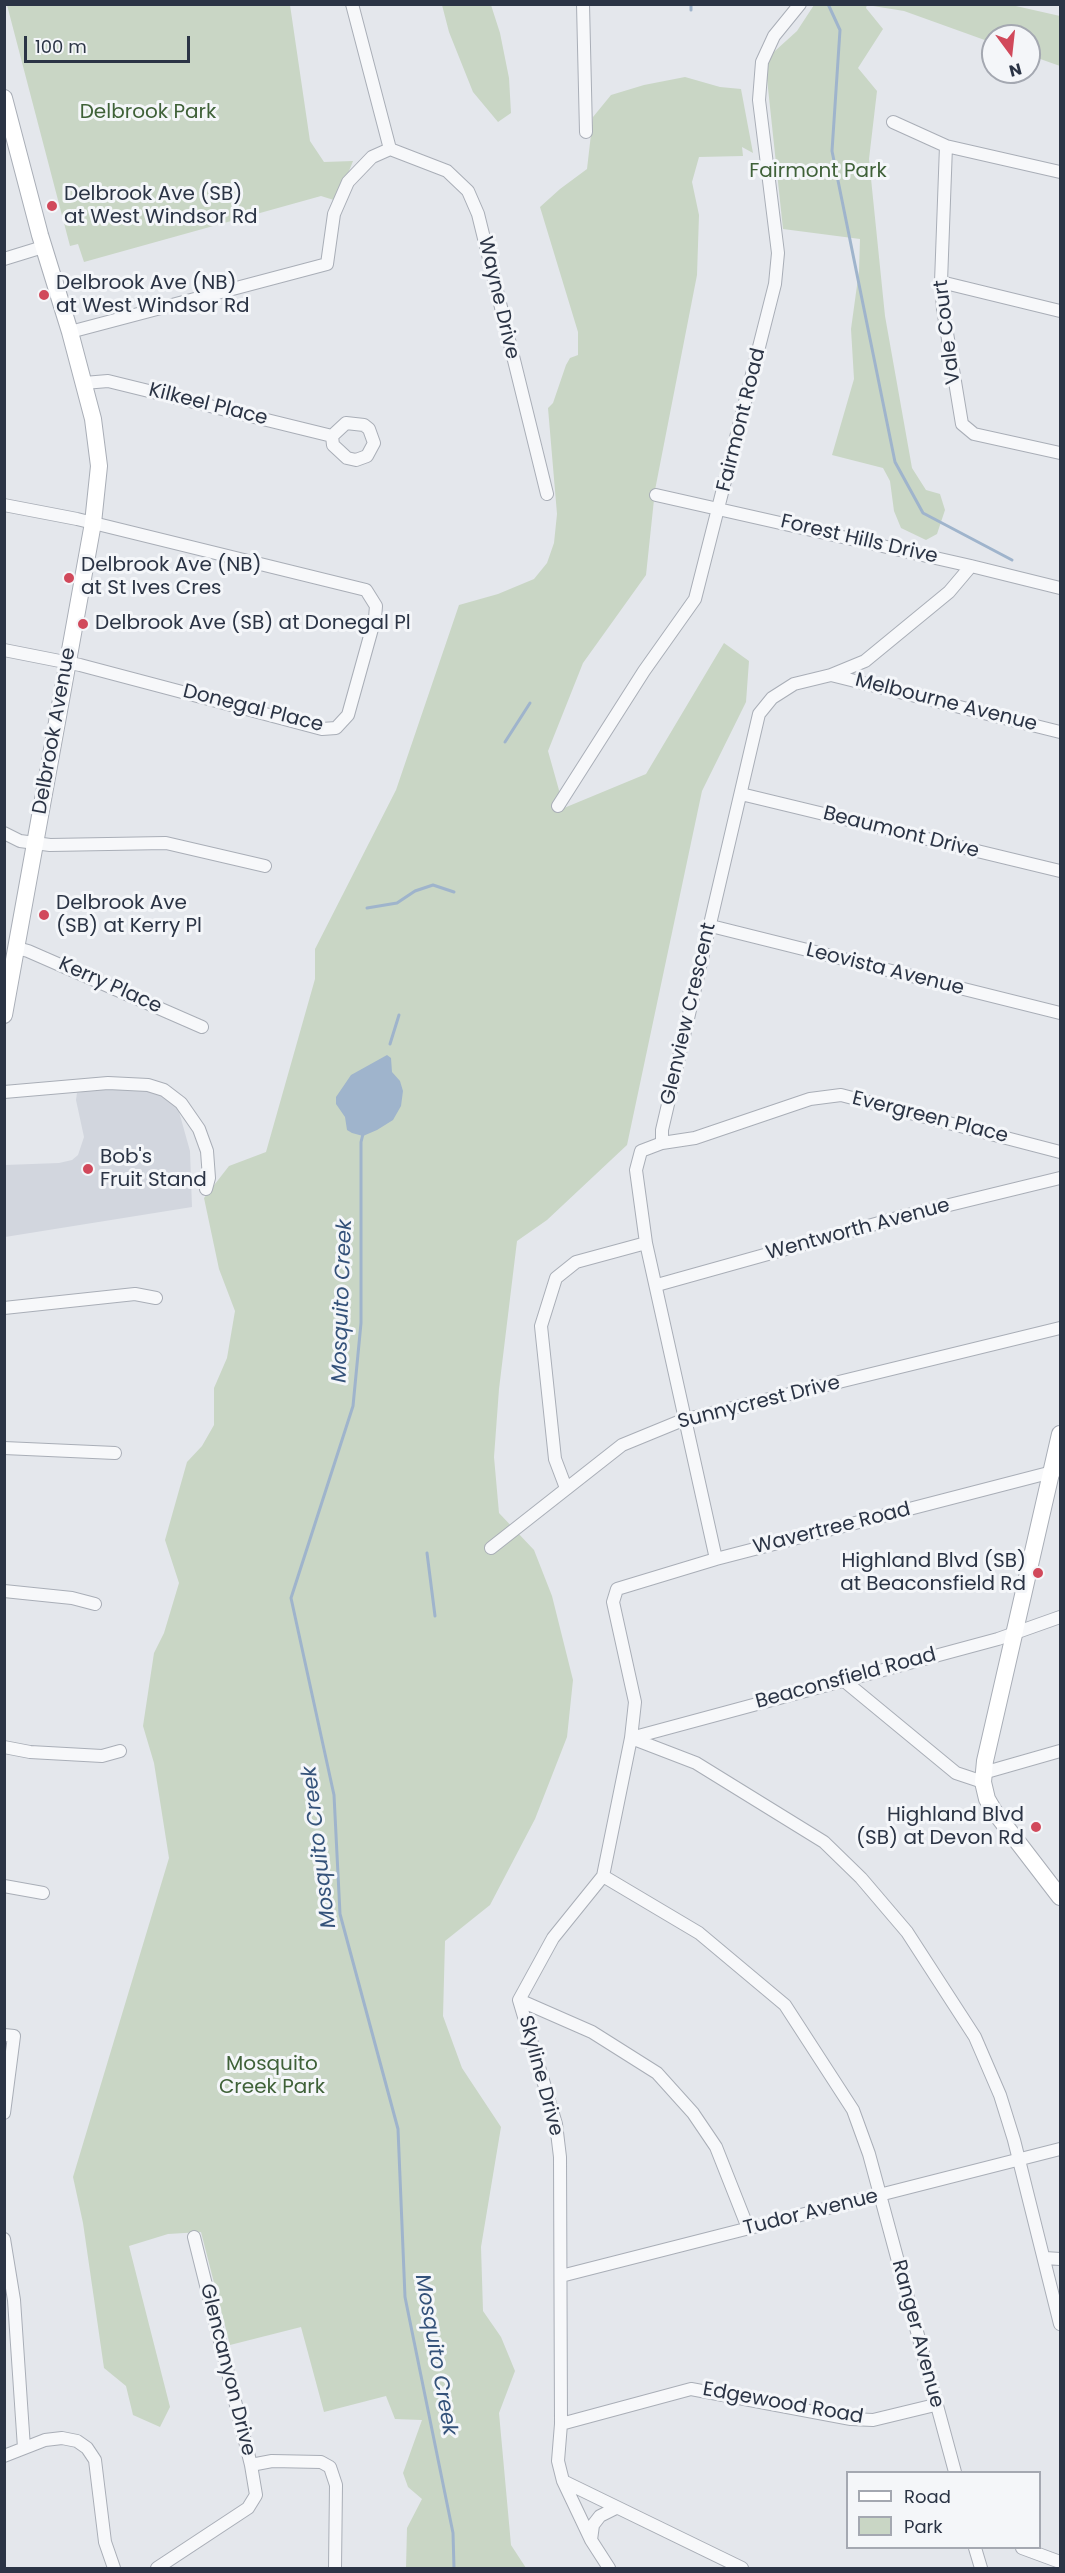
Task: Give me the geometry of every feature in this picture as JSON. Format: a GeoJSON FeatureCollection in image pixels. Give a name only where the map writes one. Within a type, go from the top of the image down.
{"type":"FeatureCollection","features":[{"type":"Feature","properties":{"kind":"street"},"geometry":{"type":"LineString","coordinates":[[70,332],[327,264],[334,214],[348,182],[372,157],[390,149],[352,4]]}},
{"type":"Feature","properties":{"kind":"street"},"geometry":{"type":"LineString","coordinates":[[583,4],[586,132]]}},
{"type":"Feature","properties":{"kind":"street","name":"Fairmont Road"},"geometry":{"type":"LineString","coordinates":[[558,806],[644,671],[695,599],[720,509],[775,284],[778,253],[759,100],[759,78],[762,62],[771,42],[800,4]]}},
{"type":"Feature","properties":{"kind":"street","name":"Delbrook Avenue"},"geometry":{"type":"LineString","coordinates":[[4,98],[43,247],[84,383],[93,419],[99,466],[93,523],[4,1015]]}},
{"type":"Feature","properties":{"kind":"street"},"geometry":{"type":"LineString","coordinates":[[893,122],[946,146],[1060,172]]}},
{"type":"Feature","properties":{"kind":"street","name":"Vale Court"},"geometry":{"type":"LineString","coordinates":[[946,146],[941,282],[943,309],[962,424],[974,434],[1060,453]]}},
{"type":"Feature","properties":{"kind":"street","name":"Wayne Drive"},"geometry":{"type":"LineString","coordinates":[[390,149],[447,171],[468,191],[478,214],[547,494]]}},
{"type":"Feature","properties":{"kind":"street"},"geometry":{"type":"LineString","coordinates":[[4,259],[43,247]]}},
{"type":"Feature","properties":{"kind":"street"},"geometry":{"type":"LineString","coordinates":[[941,282],[1060,311]]}},
{"type":"Feature","properties":{"kind":"street","name":"Kilkeel Place"},"geometry":{"type":"LineString","coordinates":[[84,383],[108,381],[332,436]]}},
{"type":"Feature","properties":{"kind":"street","name":"Forest Hills Drive"},"geometry":{"type":"LineString","coordinates":[[656,495],[1060,588]]}},
{"type":"Feature","properties":{"kind":"street"},"geometry":{"type":"LineString","coordinates":[[4,505],[93,523]]}},
{"type":"Feature","properties":{"kind":"street","name":"Donegal Place"},"geometry":{"type":"LineString","coordinates":[[67,662],[322,729],[336,728],[348,715],[375,618],[376,606],[366,590],[93,523]]}},
{"type":"Feature","properties":{"kind":"street","name":"Glenview Crescent"},"geometry":{"type":"LineString","coordinates":[[662,1143],[662,1130],[759,714],[772,698],[794,684],[831,675],[865,661],[949,592],[971,566]]}},
{"type":"Feature","properties":{"kind":"street"},"geometry":{"type":"LineString","coordinates":[[4,650],[67,662]]}},
{"type":"Feature","properties":{"kind":"street","name":"Melbourne Avenue"},"geometry":{"type":"LineString","coordinates":[[831,675],[1060,732]]}},
{"type":"Feature","properties":{"kind":"street","name":"Beaumont Drive"},"geometry":{"type":"LineString","coordinates":[[741,794],[1060,871]]}},
{"type":"Feature","properties":{"kind":"street"},"geometry":{"type":"LineString","coordinates":[[4,833],[35,844],[166,843],[265,866]]}},
{"type":"Feature","properties":{"kind":"street","name":"Leovista Avenue"},"geometry":{"type":"LineString","coordinates":[[711,926],[1060,1012]]}},
{"type":"Feature","properties":{"kind":"street","name":"Kerry Place"},"geometry":{"type":"LineString","coordinates":[[17,948],[202,1027]]}},
{"type":"Feature","properties":{"kind":"street"},"geometry":{"type":"LineString","coordinates":[[4,1092],[108,1083],[148,1085],[164,1090],[181,1103],[199,1129],[207,1150],[209,1179],[206,1189]]}},
{"type":"Feature","properties":{"kind":"street","name":"Evergreen Place"},"geometry":{"type":"LineString","coordinates":[[662,1143],[695,1138],[810,1099],[841,1095],[1060,1152]]}},
{"type":"Feature","properties":{"kind":"street"},"geometry":{"type":"LineString","coordinates":[[662,1143],[641,1151],[636,1170],[646,1243],[657,1285],[683,1420],[716,1559]]}},
{"type":"Feature","properties":{"kind":"street","name":"Wentworth Avenue"},"geometry":{"type":"LineString","coordinates":[[657,1285],[904,1216],[1060,1178]]}},
{"type":"Feature","properties":{"kind":"street"},"geometry":{"type":"LineString","coordinates":[[566,1488],[555,1460],[541,1326],[556,1278],[576,1262],[646,1243]]}},
{"type":"Feature","properties":{"kind":"street"},"geometry":{"type":"LineString","coordinates":[[4,1308],[135,1294],[156,1298]]}},
{"type":"Feature","properties":{"kind":"street","name":"Sunnycrest Drive"},"geometry":{"type":"LineString","coordinates":[[492,1548],[622,1445],[683,1420],[1060,1328]]}},
{"type":"Feature","properties":{"kind":"street"},"geometry":{"type":"LineString","coordinates":[[1058,1887],[994,1811],[987,1799],[983,1778],[1015,1632],[1055,1472],[1060,1434]]}},
{"type":"Feature","properties":{"kind":"street"},"geometry":{"type":"LineString","coordinates":[[4,1448],[115,1453]]}},
{"type":"Feature","properties":{"kind":"street","name":"Wavertree Road"},"geometry":{"type":"LineString","coordinates":[[613,1602],[617,1589],[716,1559],[1055,1472]]}},
{"type":"Feature","properties":{"kind":"street"},"geometry":{"type":"LineString","coordinates":[[4,1590],[72,1598],[94,1604]]}},
{"type":"Feature","properties":{"kind":"street","name":"Skyline Drive"},"geometry":{"type":"LineString","coordinates":[[609,2568],[591,2540],[563,2481],[558,2461],[561,2424],[560,2157],[556,2124],[519,2000],[553,1938],[603,1876],[631,1738],[635,1702],[613,1602]]}},
{"type":"Feature","properties":{"kind":"street","name":"Beaconsfield Road"},"geometry":{"type":"LineString","coordinates":[[631,1738],[842,1679],[998,1639],[1060,1617]]}},
{"type":"Feature","properties":{"kind":"street"},"geometry":{"type":"LineString","coordinates":[[842,1679],[956,1773],[983,1778],[1013,1764],[1060,1751]]}},
{"type":"Feature","properties":{"kind":"street"},"geometry":{"type":"LineString","coordinates":[[631,1738],[696,1763],[824,1842],[861,1878],[908,1932],[975,2037],[1000,2095],[1045,2258],[1060,2324]]}},
{"type":"Feature","properties":{"kind":"street"},"geometry":{"type":"LineString","coordinates":[[4,1747],[30,1752],[102,1756],[120,1751]]}},
{"type":"Feature","properties":{"kind":"street","name":"Ranger Avenue"},"geometry":{"type":"LineString","coordinates":[[603,1876],[699,1933],[785,2005],[853,2110],[869,2154],[954,2471]]}},
{"type":"Feature","properties":{"kind":"street"},"geometry":{"type":"LineString","coordinates":[[4,1886],[43,1893]]}},
{"type":"Feature","properties":{"kind":"street"},"geometry":{"type":"LineString","coordinates":[[519,2000],[592,2032],[657,2073],[693,2113],[716,2147],[748,2228]]}},
{"type":"Feature","properties":{"kind":"street"},"geometry":{"type":"LineString","coordinates":[[4,2113],[9,2036]]}},
{"type":"Feature","properties":{"kind":"street","name":"Tudor Avenue"},"geometry":{"type":"LineString","coordinates":[[561,2276],[1060,2149]]}},
{"type":"Feature","properties":{"kind":"street","name":"Glencanyon Drive"},"geometry":{"type":"LineString","coordinates":[[194,2237],[251,2465],[272,2461],[321,2462],[330,2467],[336,2485],[335,2568]]}},
{"type":"Feature","properties":{"kind":"street"},"geometry":{"type":"LineString","coordinates":[[4,2239],[24,2448]]}},
{"type":"Feature","properties":{"kind":"street"},"geometry":{"type":"LineString","coordinates":[[1045,2258],[1060,2259]]}},
{"type":"Feature","properties":{"kind":"street","name":"Edgewood Road"},"geometry":{"type":"LineString","coordinates":[[561,2424],[692,2389],[851,2419],[873,2420],[935,2405]]}},
{"type":"Feature","properties":{"kind":"street"},"geometry":{"type":"LineString","coordinates":[[4,2456],[45,2440],[62,2438],[77,2442],[87,2448],[95,2460],[105,2542],[114,2568]]}},
{"type":"Feature","properties":{"kind":"street"},"geometry":{"type":"LineString","coordinates":[[157,2568],[248,2508],[255,2495],[251,2465]]}},
{"type":"Feature","properties":{"kind":"street"},"geometry":{"type":"LineString","coordinates":[[563,2481],[742,2568]]}},
{"type":"Feature","properties":{"kind":"street"},"geometry":{"type":"LineString","coordinates":[[591,2540],[593,2526],[600,2516],[616,2508]]}},
{"type":"Feature","properties":{"kind":"street"},"geometry":{"type":"LineString","coordinates":[[976,2549],[981,2568]]}},
{"type":"Feature","properties":{"kind":"street"},"geometry":{"type":"LineString","coordinates":[[1027,2549],[1060,2562]]}},
{"type":"Feature","properties":{"kind":"shaded area"},"geometry":{"type":"Polygon","coordinates":[[[148,1085],[176,1101],[190,1151],[192,1207],[5,1237],[5,1165],[59,1163],[72,1160],[78,1155],[84,1137],[76,1100],[77,1093],[100,1088],[148,1085]]]}},
{"type":"Feature","properties":{"kind":"green space","name":"Fairmont Park"},"geometry":{"type":"Polygon","coordinates":[[[1007,4],[1060,16],[1060,66],[1041,59],[1041,24],[981,24],[981,39],[904,11],[867,5],[866,8],[883,29],[858,68],[877,91],[869,159],[885,316],[912,468],[926,490],[940,494],[945,510],[937,534],[926,540],[901,528],[894,511],[890,481],[883,468],[832,455],[854,379],[851,329],[859,271],[860,239],[783,229],[765,60],[797,31],[814,5],[1007,4]]]}},
{"type":"Feature","properties":{"kind":"green space","name":"Delbrook Park"},"geometry":{"type":"Polygon","coordinates":[[[7,5],[290,5],[310,141],[324,162],[353,161],[337,201],[321,196],[84,262],[78,244],[70,246],[7,5]]]}},
{"type":"Feature","properties":{"kind":"green space"},"geometry":{"type":"Polygon","coordinates":[[[442,5],[491,5],[500,33],[509,78],[511,113],[498,122],[473,92],[449,32],[442,5]]]}},
{"type":"Feature","properties":{"kind":"green space","name":"Mosquito Creek Park"},"geometry":{"type":"Polygon","coordinates":[[[685,77],[720,87],[741,89],[753,153],[742,147],[743,156],[699,157],[692,182],[699,215],[697,275],[655,490],[646,575],[583,663],[548,751],[564,808],[646,774],[724,643],[749,661],[746,702],[702,791],[627,1145],[547,1220],[517,1241],[499,1389],[494,1457],[499,1513],[534,1550],[552,1596],[573,1680],[567,1737],[535,1819],[490,1905],[445,1941],[443,2016],[462,2068],[501,2127],[481,2247],[483,2311],[501,2337],[515,2371],[499,2413],[511,2545],[526,2568],[406,2568],[407,2528],[422,2499],[408,2487],[403,2473],[422,2420],[395,2419],[386,2396],[324,2412],[301,2327],[230,2345],[201,2232],[168,2234],[129,2246],[170,2407],[160,2427],[133,2415],[126,2386],[104,2368],[83,2223],[73,2177],[169,1858],[154,1763],[143,1726],[154,1653],[164,1633],[179,1583],[165,1540],[187,1462],[202,1446],[214,1425],[214,1388],[227,1358],[235,1311],[219,1269],[204,1198],[229,1166],[266,1152],[315,979],[315,949],[396,790],[459,605],[498,594],[534,579],[547,563],[554,543],[557,514],[548,408],[553,403],[566,365],[570,358],[578,355],[578,332],[540,207],[587,169],[593,117],[611,95],[644,85],[685,77]]]}},
{"type":"Feature","properties":{"kind":"water"},"geometry":{"type":"Polygon","coordinates":[[[387,1055],[391,1058],[392,1072],[400,1081],[403,1091],[401,1106],[393,1120],[377,1130],[363,1136],[352,1133],[347,1130],[345,1117],[336,1104],[336,1097],[351,1075],[387,1055]]]}},
{"type":"Feature","properties":{"kind":"waterway","name":"Mosquito Creek"},"geometry":{"type":"LineString","coordinates":[[691,4],[691,10]]}},
{"type":"Feature","properties":{"kind":"waterway"},"geometry":{"type":"LineString","coordinates":[[828,4],[840,30],[832,151],[895,462],[923,513],[1012,560]]}},
{"type":"Feature","properties":{"kind":"waterway"},"geometry":{"type":"LineString","coordinates":[[505,742],[530,703]]}},
{"type":"Feature","properties":{"kind":"waterway"},"geometry":{"type":"LineString","coordinates":[[367,908],[397,903],[415,891],[433,885],[454,892]]}},
{"type":"Feature","properties":{"kind":"waterway","name":"Mosquito Creek"},"geometry":{"type":"LineString","coordinates":[[390,1044],[399,1015]]}},
{"type":"Feature","properties":{"kind":"waterway","name":"Mosquito Creek"},"geometry":{"type":"LineString","coordinates":[[363,1134],[361,1142],[361,1323],[353,1406],[291,1598],[334,1795],[340,1914],[398,2129],[405,2297],[453,2533],[454,2568]]}},
{"type":"Feature","properties":{"kind":"waterway"},"geometry":{"type":"LineString","coordinates":[[427,1553],[435,1616]]}},
{"type":"Feature","properties":{"kind":"place","name":"Delbrook Ave (SB) at West Windsor Rd"},"geometry":{"type":"Point","coordinates":[52,206]}},
{"type":"Feature","properties":{"kind":"place","name":"Delbrook Ave (NB) at West Windsor Rd"},"geometry":{"type":"Point","coordinates":[44,295]}},
{"type":"Feature","properties":{"kind":"place","name":"Delbrook Ave (NB) at St Ives Cres"},"geometry":{"type":"Point","coordinates":[69,578]}},
{"type":"Feature","properties":{"kind":"place","name":"Delbrook Ave (SB) at Donegal Pl"},"geometry":{"type":"Point","coordinates":[83,624]}},
{"type":"Feature","properties":{"kind":"place","name":"Delbrook Ave (SB) at Kerry Pl"},"geometry":{"type":"Point","coordinates":[44,915]}},
{"type":"Feature","properties":{"kind":"place","name":"Bob's Fruit Stand"},"geometry":{"type":"Point","coordinates":[88,1169]}},
{"type":"Feature","properties":{"kind":"place","name":"Highland Blvd (SB) at Beaconsfield Rd"},"geometry":{"type":"Point","coordinates":[1038,1573]}},
{"type":"Feature","properties":{"kind":"place","name":"Highland Blvd (SB) at Devon Rd"},"geometry":{"type":"Point","coordinates":[1036,1827]}}]}
